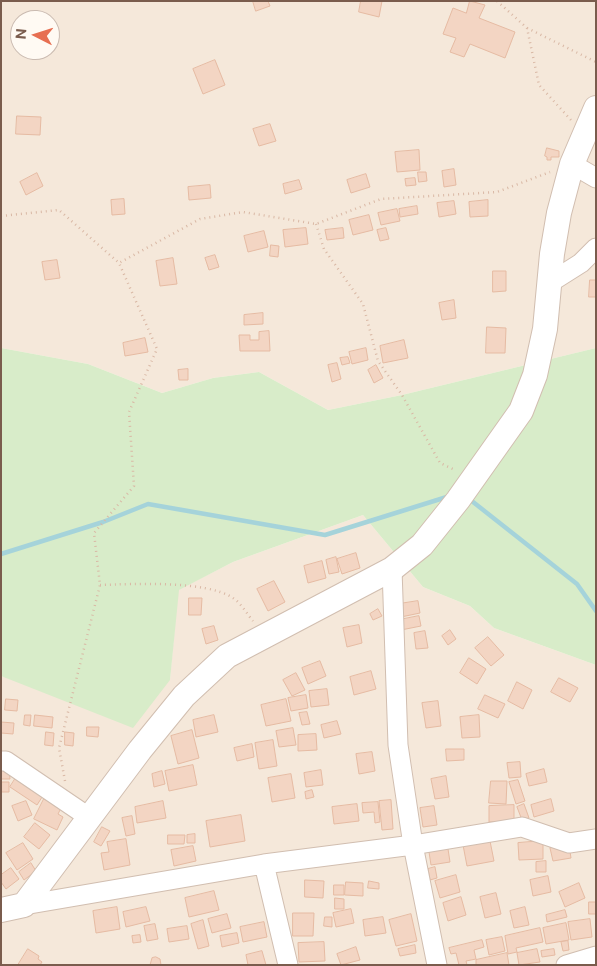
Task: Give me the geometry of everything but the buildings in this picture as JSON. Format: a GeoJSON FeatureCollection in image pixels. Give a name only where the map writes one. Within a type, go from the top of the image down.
{"type":"FeatureCollection","features":[{"type":"Feature","properties":{"kind":"street"},"geometry":{"type":"LineString","coordinates":[[24,905],[140,750],[184,696],[227,656],[264,634],[392,569],[422,544],[458,500],[520,412],[537,365],[546,329],[555,238],[572,164],[596,108]]}},
{"type":"Feature","properties":{"kind":"street"},"geometry":{"type":"LineString","coordinates":[[572,164],[596,178]]}},
{"type":"Feature","properties":{"kind":"street"},"geometry":{"type":"LineString","coordinates":[[551,282],[581,264],[596,248]]}},
{"type":"Feature","properties":{"kind":"street"},"geometry":{"type":"LineString","coordinates":[[392,569],[398,745],[413,845],[437,965]]}},
{"type":"Feature","properties":{"kind":"street"},"geometry":{"type":"LineString","coordinates":[[1,761],[6,761],[90,818]]}},
{"type":"Feature","properties":{"kind":"street"},"geometry":{"type":"LineString","coordinates":[[1,910],[264,864],[413,845],[522,827],[569,843],[596,840]]}},
{"type":"Feature","properties":{"kind":"street"},"geometry":{"type":"LineString","coordinates":[[264,864],[288,965]]}},
{"type":"Feature","properties":{"kind":"street"},"geometry":{"type":"LineString","coordinates":[[569,965],[596,956]]}},
{"type":"Feature","properties":{"kind":"path"},"geometry":{"type":"LineString","coordinates":[[497,1],[503,3],[527,28],[596,62]]}},
{"type":"Feature","properties":{"kind":"path"},"geometry":{"type":"LineString","coordinates":[[527,28],[539,85],[584,134]]}},
{"type":"Feature","properties":{"kind":"path"},"geometry":{"type":"LineString","coordinates":[[119,263],[200,218],[243,212],[316,224],[381,199],[497,192],[572,164]]}},
{"type":"Feature","properties":{"kind":"path"},"geometry":{"type":"LineString","coordinates":[[1,216],[59,210],[119,263],[157,349],[129,412],[134,486],[94,533],[100,585],[59,748],[69,804]]}},
{"type":"Feature","properties":{"kind":"path"},"geometry":{"type":"LineString","coordinates":[[316,224],[324,249],[363,304],[378,361],[402,395],[440,463],[472,479]]}},
{"type":"Feature","properties":{"kind":"path"},"geometry":{"type":"LineString","coordinates":[[100,585],[128,584],[211,588],[234,598],[264,634]]}},
{"type":"Feature","properties":{"kind":"shaded area"},"geometry":{"type":"Polygon","coordinates":[[[1,1],[596,1],[596,348],[402,395],[328,410],[259,372],[213,378],[162,393],[88,364],[1,348],[1,1]]]}},
{"type":"Feature","properties":{"kind":"shaded area"},"geometry":{"type":"Polygon","coordinates":[[[363,515],[423,587],[470,606],[494,628],[596,665],[596,965],[1,965],[1,676],[10,678],[170,680],[178,590],[233,562],[363,515]]]}},
{"type":"Feature","properties":{"kind":"green space"},"geometry":{"type":"Polygon","coordinates":[[[1,348],[88,364],[162,393],[213,378],[259,372],[328,410],[402,395],[596,348],[596,665],[494,628],[470,606],[423,587],[363,515],[233,562],[179,590],[170,680],[133,728],[1,676],[1,348]]]}},
{"type":"Feature","properties":{"kind":"waterway"},"geometry":{"type":"LineString","coordinates":[[1,554],[103,522],[148,504],[325,535],[450,496]]}},
{"type":"Feature","properties":{"kind":"waterway"},"geometry":{"type":"LineString","coordinates":[[468,498],[577,584],[596,611]]}}]}
